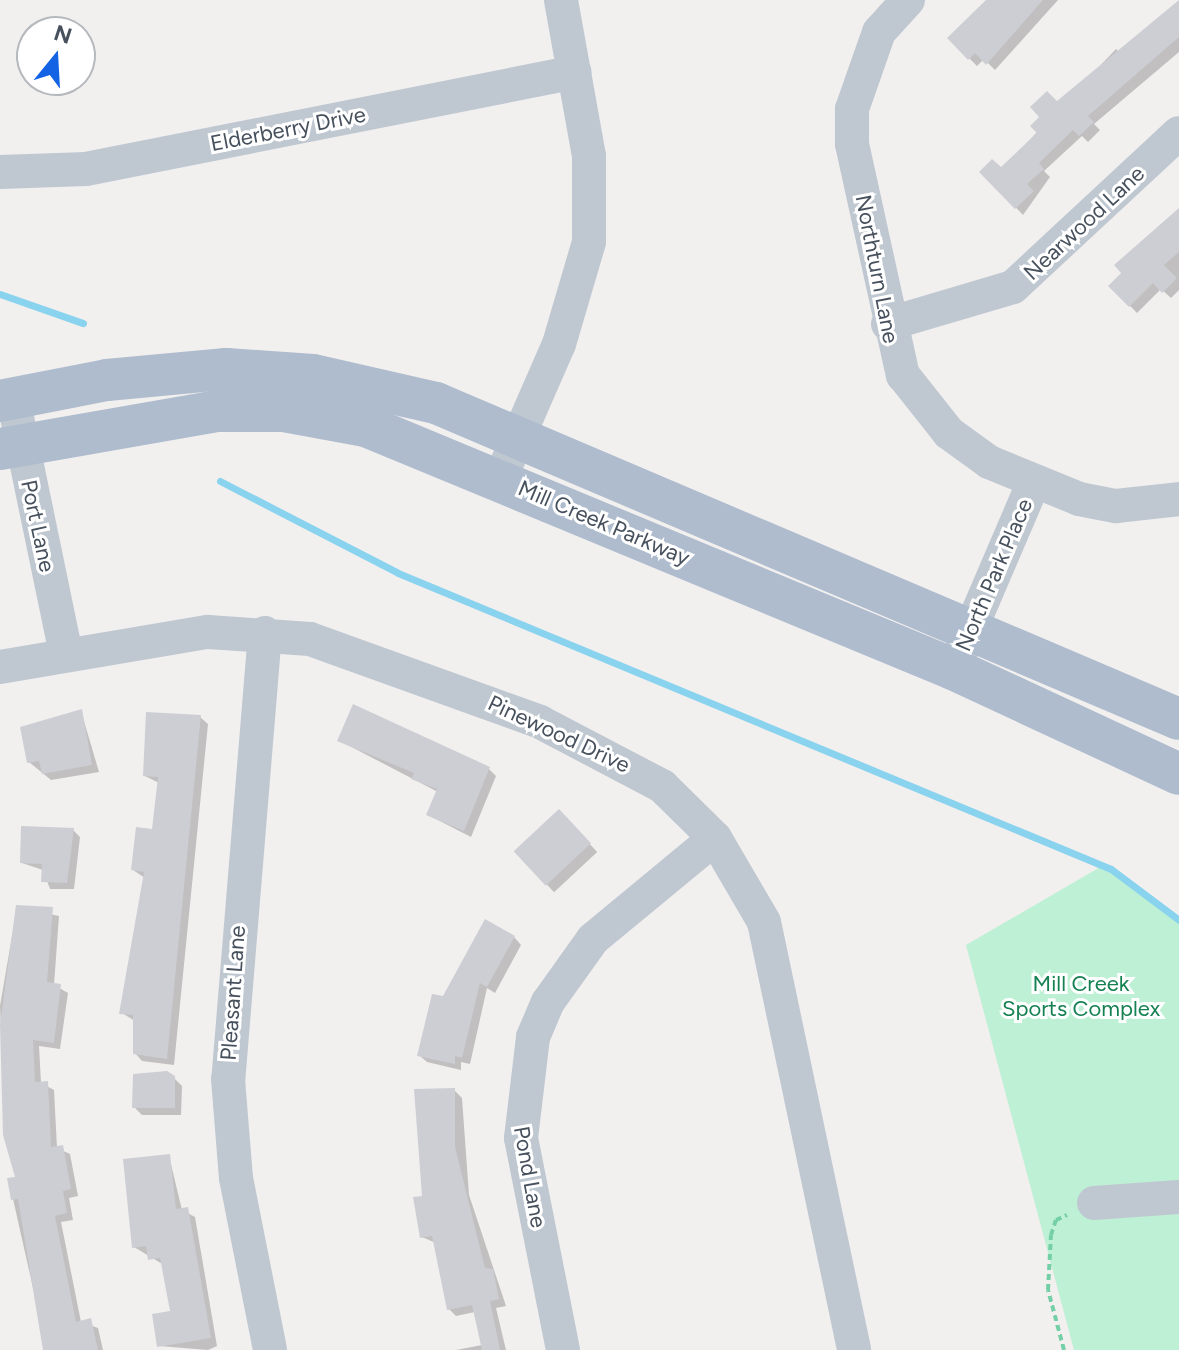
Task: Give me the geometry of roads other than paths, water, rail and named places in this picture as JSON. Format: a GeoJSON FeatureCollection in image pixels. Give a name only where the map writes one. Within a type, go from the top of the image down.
{"type":"FeatureCollection","features":[{"type":"Feature","properties":{"kind":"main road"},"geometry":{"type":"LineString","coordinates":[[6,399],[178,371],[250,369],[375,387],[521,435],[972,626],[1179,719]]}},
{"type":"Feature","properties":{"kind":"main road","name":"Mill Creek Parkway"},"geometry":{"type":"LineString","coordinates":[[10,447],[200,412],[284,411],[366,426],[953,669],[1179,774]]}},
{"type":"Feature","properties":{"kind":"street"},"geometry":{"type":"LineString","coordinates":[[500,479],[521,435],[575,299],[589,242],[589,156],[561,0]]}},
{"type":"Feature","properties":{"kind":"street","name":"Northturn Lane"},"geometry":{"type":"LineString","coordinates":[[908,0],[874,43],[852,109],[888,324],[903,375],[941,424],[978,456],[1034,481],[1116,506],[1179,499]]}},
{"type":"Feature","properties":{"kind":"street","name":"Elderberry Drive"},"geometry":{"type":"LineString","coordinates":[[0,172],[86,169],[574,72]]}},
{"type":"Feature","properties":{"kind":"street","name":"Nearwood Lane"},"geometry":{"type":"LineString","coordinates":[[888,324],[1013,287],[1179,133]]}},
{"type":"Feature","properties":{"kind":"street","name":"Port Lane"},"geometry":{"type":"LineString","coordinates":[[6,399],[10,447],[66,654]]}},
{"type":"Feature","properties":{"kind":"street","name":"North Park Place"},"geometry":{"type":"LineString","coordinates":[[953,669],[1034,481]]}},
{"type":"Feature","properties":{"kind":"street","name":"Pinewood Drive"},"geometry":{"type":"LineString","coordinates":[[0,667],[173,635],[265,633],[360,651],[540,722],[662,786],[715,838],[746,884],[777,962],[854,1350]]}},
{"type":"Feature","properties":{"kind":"street","name":"Pleasant Lane"},"geometry":{"type":"LineString","coordinates":[[265,633],[228,1079],[236,1178],[270,1350]]}},
{"type":"Feature","properties":{"kind":"street","name":"Pond Lane"},"geometry":{"type":"LineString","coordinates":[[563,1350],[521,1138],[533,1037],[561,980],[593,939],[715,838]]}},
{"type":"Feature","properties":{"kind":"street"},"geometry":{"type":"LineString","coordinates":[[1094,1203],[1179,1197]]}},
{"type":"Feature","properties":{"kind":"waterway"},"geometry":{"type":"LineString","coordinates":[[0,294],[83,323]]}},
{"type":"Feature","properties":{"kind":"waterway"},"geometry":{"type":"LineString","coordinates":[[220,481],[398,573],[1111,869],[1179,920]]}},
{"type":"Feature","properties":{"kind":"park label","name":"Mill Creek Sports Complex"},"geometry":{"type":"Point","coordinates":[1081,996]}}]}
